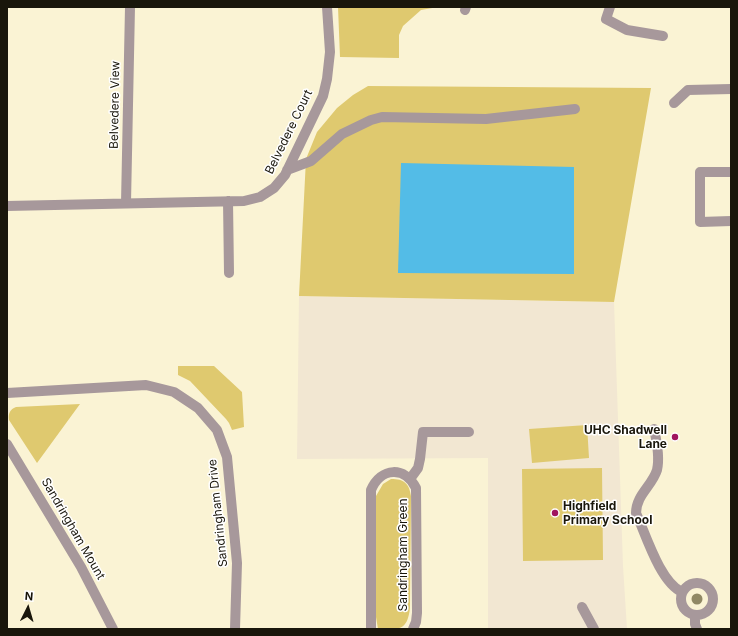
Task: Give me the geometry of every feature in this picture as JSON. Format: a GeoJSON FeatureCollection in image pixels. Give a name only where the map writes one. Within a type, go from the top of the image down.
{"type":"FeatureCollection","features":[{"type":"Feature","properties":{"kind":"street","name":"Belvedere View"},"geometry":{"type":"LineString","coordinates":[[126,203],[130,7]]}},
{"type":"Feature","properties":{"kind":"street","name":"Belvedere Court"},"geometry":{"type":"LineString","coordinates":[[7,206],[244,201],[260,197],[274,188],[287,170],[323,96],[327,79],[330,52],[327,7]]}},
{"type":"Feature","properties":{"kind":"street"},"geometry":{"type":"LineString","coordinates":[[610,7],[606,19],[627,30],[662,36]]}},
{"type":"Feature","properties":{"kind":"street"},"geometry":{"type":"LineString","coordinates":[[674,103],[688,90],[731,89]]}},
{"type":"Feature","properties":{"kind":"street"},"geometry":{"type":"LineString","coordinates":[[287,170],[311,160],[342,134],[371,120],[382,117],[486,119],[574,109]]}},
{"type":"Feature","properties":{"kind":"street"},"geometry":{"type":"LineString","coordinates":[[731,172],[700,172],[700,222],[731,221]]}},
{"type":"Feature","properties":{"kind":"street"},"geometry":{"type":"LineString","coordinates":[[228,201],[229,273]]}},
{"type":"Feature","properties":{"kind":"street","name":"Sandringham Drive"},"geometry":{"type":"LineString","coordinates":[[7,393],[146,385],[174,392],[198,408],[217,430],[227,457],[237,563],[236,629]]}},
{"type":"Feature","properties":{"kind":"street"},"geometry":{"type":"LineString","coordinates":[[654,430],[658,457],[657,470],[636,505],[636,513],[656,561],[669,583],[676,590],[682,592]]}},
{"type":"Feature","properties":{"kind":"street"},"geometry":{"type":"LineString","coordinates":[[371,629],[371,490],[374,483],[379,477],[393,472],[400,473],[410,479],[418,468],[423,432],[469,432]]}},
{"type":"Feature","properties":{"kind":"street","name":"Sandringham Mount"},"geometry":{"type":"LineString","coordinates":[[7,444],[81,566],[113,629]]}},
{"type":"Feature","properties":{"kind":"street","name":"Sandringham Green"},"geometry":{"type":"LineString","coordinates":[[410,479],[416,488],[417,613],[416,622],[413,629]]}},
{"type":"Feature","properties":{"kind":"street"},"geometry":{"type":"LineString","coordinates":[[696,583],[708,586],[713,597],[713,603],[711,608],[706,613],[695,615],[686,611],[683,607],[681,598],[682,592],[685,588],[690,584],[696,583]]}},
{"type":"Feature","properties":{"kind":"street"},"geometry":{"type":"LineString","coordinates":[[582,607],[594,629]]}},
{"type":"Feature","properties":{"kind":"street"},"geometry":{"type":"LineString","coordinates":[[695,615],[695,624],[697,629]]}},
{"type":"Feature","properties":{"kind":"shaded area"},"geometry":{"type":"Polygon","coordinates":[[[338,7],[438,7],[421,10],[403,26],[399,35],[399,58],[340,57],[338,7]]]}},
{"type":"Feature","properties":{"kind":"shaded area"},"geometry":{"type":"Polygon","coordinates":[[[368,86],[651,88],[614,302],[299,296],[306,159],[317,132],[337,108],[353,95],[368,86]]]}},
{"type":"Feature","properties":{"kind":"shaded area","name":"Highfield Primary School"},"geometry":{"type":"Polygon","coordinates":[[[299,296],[614,302],[623,566],[627,629],[488,629],[488,458],[297,459],[299,296]]]}},
{"type":"Feature","properties":{"kind":"shaded area"},"geometry":{"type":"Polygon","coordinates":[[[178,366],[214,366],[242,392],[244,427],[232,430],[226,419],[190,381],[178,375],[178,366]]]}},
{"type":"Feature","properties":{"kind":"shaded area"},"geometry":{"type":"Polygon","coordinates":[[[80,404],[37,463],[9,420],[11,410],[16,407],[80,404]]]}},
{"type":"Feature","properties":{"kind":"shaded area"},"geometry":{"type":"Polygon","coordinates":[[[587,425],[589,458],[532,463],[529,429],[587,425]]]}},
{"type":"Feature","properties":{"kind":"shaded area"},"geometry":{"type":"Polygon","coordinates":[[[602,468],[603,560],[523,561],[522,469],[602,468]]]}},
{"type":"Feature","properties":{"kind":"shaded area"},"geometry":{"type":"Polygon","coordinates":[[[391,479],[403,481],[409,488],[411,496],[410,608],[407,621],[401,628],[378,629],[376,617],[376,496],[383,484],[391,479]]]}},
{"type":"Feature","properties":{"kind":"water"},"geometry":{"type":"Polygon","coordinates":[[[401,163],[574,167],[574,274],[398,273],[401,163]]]}},
{"type":"Feature","properties":{"kind":"place","name":"UHC Shadwell Lane"},"geometry":{"type":"Point","coordinates":[675,437]}},
{"type":"Feature","properties":{"kind":"place","name":"Highfield Primary School"},"geometry":{"type":"Point","coordinates":[555,513]}}]}
